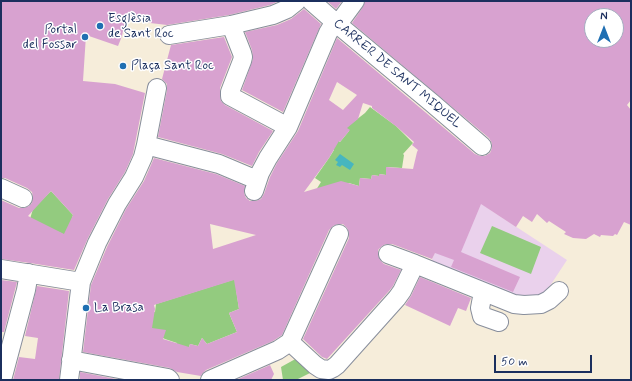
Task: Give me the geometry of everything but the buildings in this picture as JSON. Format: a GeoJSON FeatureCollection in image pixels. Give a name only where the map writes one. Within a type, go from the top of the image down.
{"type":"FeatureCollection","features":[{"type":"Feature","properties":{"kind":"street"},"geometry":{"type":"LineString","coordinates":[[169,34],[231,25],[280,13],[297,1]]}},
{"type":"Feature","properties":{"kind":"street","name":"CARRER DE SANT MIQUEL"},"geometry":{"type":"LineString","coordinates":[[311,1],[482,146]]}},
{"type":"Feature","properties":{"kind":"street"},"geometry":{"type":"LineString","coordinates":[[146,145],[219,164],[255,185],[268,158],[288,127],[328,33],[336,23],[341,20],[355,1]]}},
{"type":"Feature","properties":{"kind":"street"},"geometry":{"type":"LineString","coordinates":[[231,25],[243,57],[230,96],[288,127]]}},
{"type":"Feature","properties":{"kind":"street"},"geometry":{"type":"LineString","coordinates":[[68,380],[81,282],[106,224],[134,178],[143,157],[157,88]]}},
{"type":"Feature","properties":{"kind":"street"},"geometry":{"type":"LineString","coordinates":[[1,188],[23,198]]}},
{"type":"Feature","properties":{"kind":"street"},"geometry":{"type":"LineString","coordinates":[[210,380],[278,350],[290,342],[339,234]]}},
{"type":"Feature","properties":{"kind":"street"},"geometry":{"type":"LineString","coordinates":[[388,254],[514,304],[541,304],[549,300],[559,291]]}},
{"type":"Feature","properties":{"kind":"street"},"geometry":{"type":"LineString","coordinates":[[290,342],[321,369],[328,370],[333,368],[397,298],[415,264]]}},
{"type":"Feature","properties":{"kind":"street"},"geometry":{"type":"LineString","coordinates":[[1,269],[81,282]]}},
{"type":"Feature","properties":{"kind":"street"},"geometry":{"type":"LineString","coordinates":[[2,380],[26,290],[29,273]]}},
{"type":"Feature","properties":{"kind":"street"},"geometry":{"type":"LineString","coordinates":[[483,292],[480,308],[482,316],[499,322]]}},
{"type":"Feature","properties":{"kind":"street"},"geometry":{"type":"LineString","coordinates":[[71,360],[168,378],[170,380]]}},
{"type":"Feature","properties":{"kind":"shaded area"},"geometry":{"type":"Polygon","coordinates":[[[461,189],[567,260],[544,295],[519,300],[431,262],[461,189]]]}},
{"type":"Feature","properties":{"kind":"green space"},"geometry":{"type":"Polygon","coordinates":[[[370,107],[396,126],[413,143],[403,154],[402,168],[387,167],[386,175],[372,175],[371,179],[360,178],[359,186],[349,183],[316,190],[321,182],[315,178],[334,150],[325,145],[334,137],[340,142],[349,131],[344,126],[356,120],[370,107]]]}},
{"type":"Feature","properties":{"kind":"green space"},"geometry":{"type":"Polygon","coordinates":[[[51,191],[73,215],[67,236],[30,219],[33,209],[51,191]]]}},
{"type":"Feature","properties":{"kind":"green space"},"geometry":{"type":"Polygon","coordinates":[[[492,226],[541,247],[531,274],[480,253],[492,226]]]}},
{"type":"Feature","properties":{"kind":"green space"},"geometry":{"type":"Polygon","coordinates":[[[245,276],[250,285],[236,289],[239,309],[229,313],[237,332],[207,344],[202,338],[198,346],[190,344],[188,350],[176,347],[177,343],[163,338],[163,341],[135,331],[139,315],[155,312],[156,304],[245,276]]]}},
{"type":"Feature","properties":{"kind":"green space"},"geometry":{"type":"Polygon","coordinates":[[[299,357],[312,372],[296,380],[283,380],[281,367],[299,357]]]}},
{"type":"Feature","properties":{"kind":"water"},"geometry":{"type":"Polygon","coordinates":[[[340,154],[354,164],[350,170],[342,165],[340,167],[336,165],[338,162],[335,160],[340,154]]]}},
{"type":"Feature","properties":{"kind":"place","name":"Esglèsia de Sant Roc"},"geometry":{"type":"Point","coordinates":[100,26]}},
{"type":"Feature","properties":{"kind":"place","name":"Portal del Fossar"},"geometry":{"type":"Point","coordinates":[85,37]}},
{"type":"Feature","properties":{"kind":"place","name":"Plaça Sant Roc"},"geometry":{"type":"Point","coordinates":[123,66]}},
{"type":"Feature","properties":{"kind":"place","name":"La Brasa"},"geometry":{"type":"Point","coordinates":[86,308]}}]}
